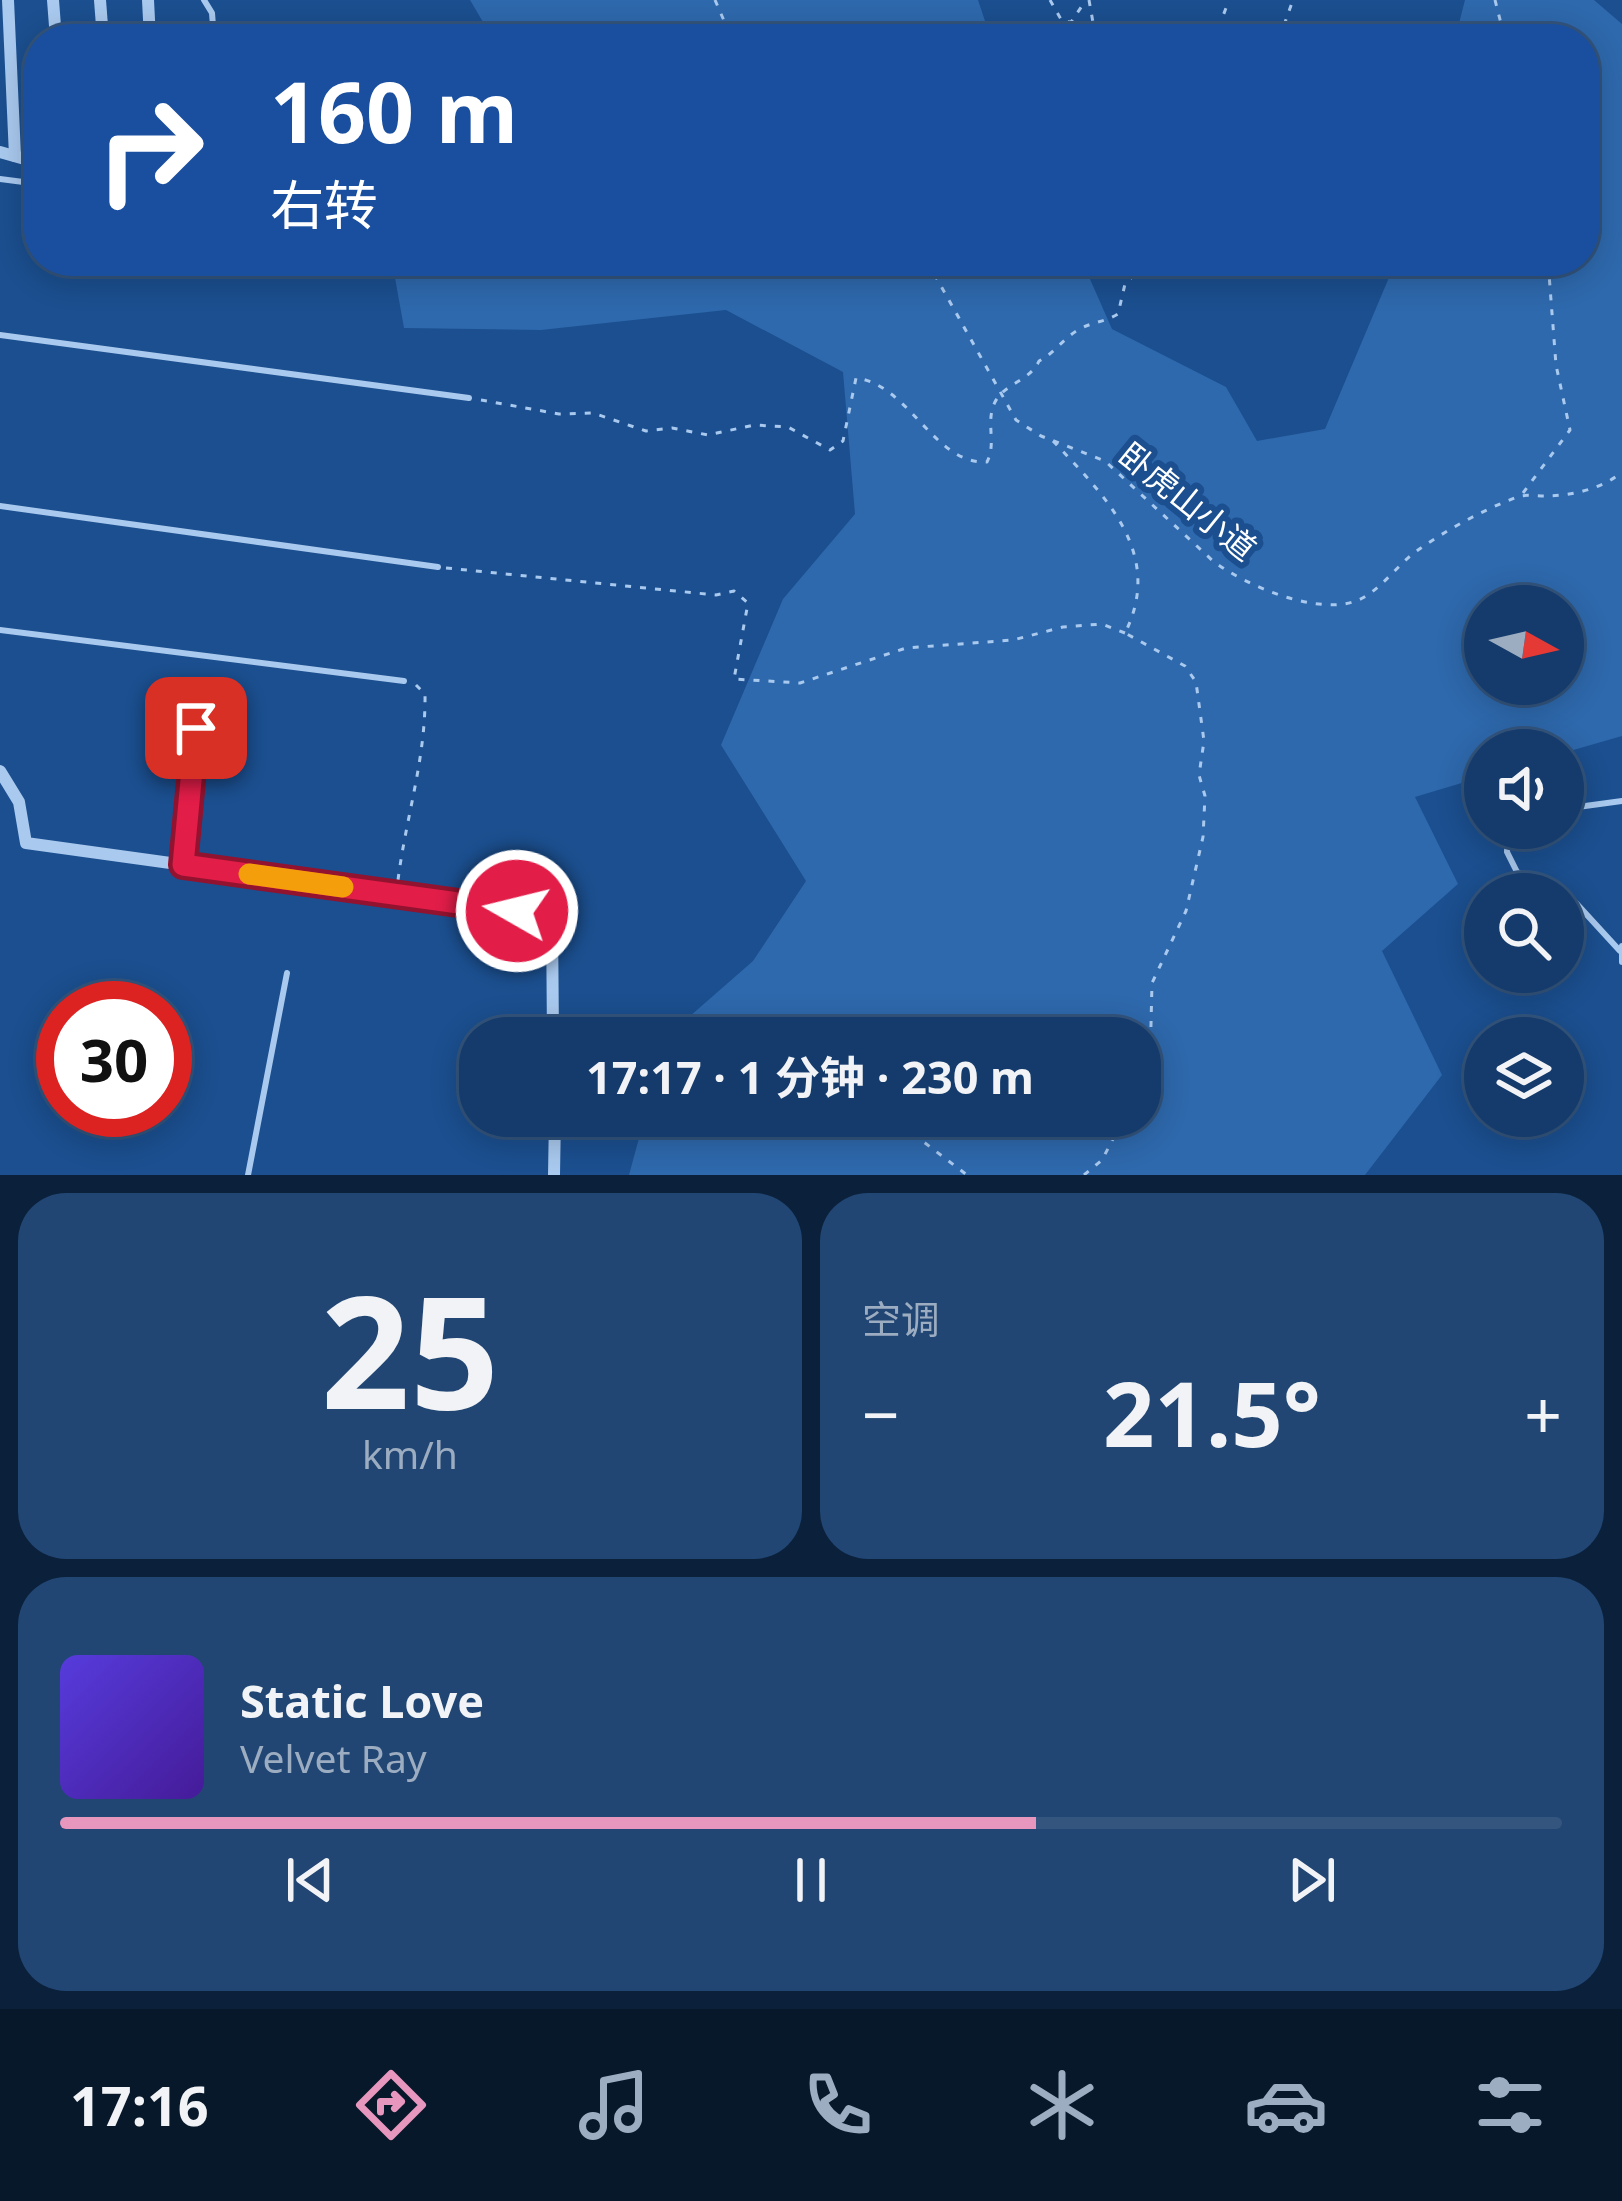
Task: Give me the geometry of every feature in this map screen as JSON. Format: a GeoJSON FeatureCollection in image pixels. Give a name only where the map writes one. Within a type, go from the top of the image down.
{"type":"FeatureCollection","features":[{"type":"Feature","properties":{"kind":"street"},"geometry":{"type":"LineString","coordinates":[[8,0],[15,156]]}},
{"type":"Feature","properties":{"kind":"street"},"geometry":{"type":"LineString","coordinates":[[0,152],[24,159]]}},
{"type":"Feature","properties":{"kind":"street"},"geometry":{"type":"LineString","coordinates":[[0,771],[19,802],[26,844],[552,916],[553,1017]]}},
{"type":"Feature","properties":{"kind":"street"},"geometry":{"type":"LineString","coordinates":[[554,1175],[555,1137]]}},
{"type":"Feature","properties":{"kind":"lane"},"geometry":{"type":"LineString","coordinates":[[0,335],[469,398]]}},
{"type":"Feature","properties":{"kind":"lane"},"geometry":{"type":"LineString","coordinates":[[0,506],[438,568]]}},
{"type":"Feature","properties":{"kind":"lane"},"geometry":{"type":"LineString","coordinates":[[0,631],[404,681]]}},
{"type":"Feature","properties":{"kind":"lane"},"geometry":{"type":"LineString","coordinates":[[183,865],[196,728]]}},
{"type":"Feature","properties":{"kind":"lane"},"geometry":{"type":"LineString","coordinates":[[1584,806],[1622,801]]}},
{"type":"Feature","properties":{"kind":"lane"},"geometry":{"type":"LineString","coordinates":[[1507,849],[1517,872],[1576,904],[1621,948],[1622,962]]}},
{"type":"Feature","properties":{"kind":"lane"},"geometry":{"type":"LineString","coordinates":[[248,1175],[287,973]]}},
{"type":"Feature","properties":{"kind":"path"},"geometry":{"type":"LineString","coordinates":[[1050,0],[1062,21],[1071,22],[1088,0]]}},
{"type":"Feature","properties":{"kind":"path","name":"卧虎山小道"},"geometry":{"type":"LineString","coordinates":[[935,276],[1016,420],[1105,461],[1232,575],[1309,601],[1337,604],[1363,598],[1418,550],[1521,495],[1599,488],[1622,472]]}},
{"type":"Feature","properties":{"kind":"path"},"geometry":{"type":"LineString","coordinates":[[469,398],[559,414],[593,413],[646,431],[672,428],[708,434],[754,425],[788,427],[830,450],[843,441],[856,378],[866,379],[885,387],[962,458],[988,462],[993,451],[991,410],[1000,393],[1035,370],[1039,361],[1057,352],[1081,328],[1102,324],[1118,314],[1125,284],[1132,276]]}},
{"type":"Feature","properties":{"kind":"path"},"geometry":{"type":"LineString","coordinates":[[1521,495],[1570,430],[1556,365],[1549,276]]}},
{"type":"Feature","properties":{"kind":"path"},"geometry":{"type":"LineString","coordinates":[[1051,440],[1092,481],[1125,529],[1141,592],[1125,633]]}},
{"type":"Feature","properties":{"kind":"path"},"geometry":{"type":"LineString","coordinates":[[438,568],[716,595],[734,591],[748,603],[734,679],[800,683],[905,648],[1013,640],[1063,627],[1102,624],[1185,666],[1196,682],[1204,741],[1198,775],[1205,796],[1203,837],[1186,911],[1152,983],[1151,1017]]}},
{"type":"Feature","properties":{"kind":"path"},"geometry":{"type":"LineString","coordinates":[[396,894],[405,825],[419,785],[426,719],[420,685],[404,681]]}},
{"type":"Feature","properties":{"kind":"path"},"geometry":{"type":"LineString","coordinates":[[917,1137],[967,1175]]}},
{"type":"Feature","properties":{"kind":"path"},"geometry":{"type":"LineString","coordinates":[[1084,1175],[1102,1160],[1114,1137]]}},
{"type":"Feature","properties":{"kind":"shaded area"},"geometry":{"type":"Polygon","coordinates":[[[470,0],[978,0],[986,24],[484,24],[470,0]]]}},
{"type":"Feature","properties":{"kind":"shaded area"},"geometry":{"type":"Polygon","coordinates":[[[1465,0],[1594,0],[1622,24],[1622,736],[1584,747],[1584,729],[1464,729],[1464,782],[1415,797],[1458,884],[1382,951],[1442,1075],[1365,1175],[629,1175],[639,1137],[1161,1137],[1161,1017],[689,1017],[753,961],[806,881],[721,745],[783,599],[855,514],[843,372],[726,310],[541,330],[404,328],[395,276],[1089,276],[1112,329],[1226,387],[1257,441],[1325,429],[1390,276],[1599,276],[1599,24],[1459,24],[1465,0]]]}},
{"type":"Feature","properties":{"kind":"slow traffic"},"geometry":{"type":"LineString","coordinates":[[249,874],[343,887]]}},
{"type":"Feature","properties":{"kind":"route"},"geometry":{"type":"LineString","coordinates":[[196,728],[183,865],[517,911]]}}]}
